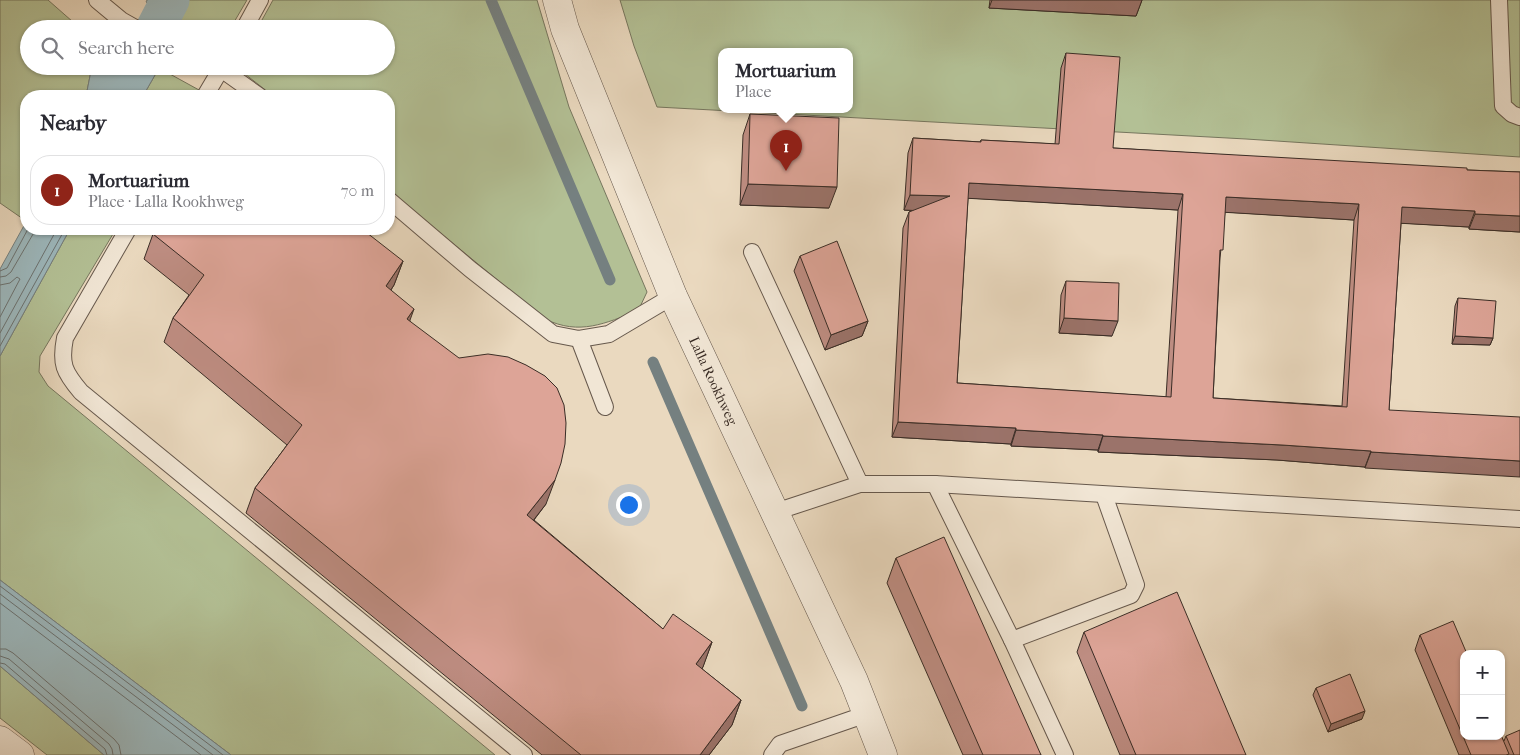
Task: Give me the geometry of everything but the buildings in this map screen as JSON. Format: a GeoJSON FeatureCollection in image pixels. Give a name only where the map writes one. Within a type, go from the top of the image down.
{"type":"FeatureCollection","features":[{"type":"Feature","properties":{"kind":"street","name":"Lalla Rookhweg"},"geometry":{"type":"LineString","coordinates":[[557,0],[565,29],[674,296],[854,681],[884,755]]}},
{"type":"Feature","properties":{"kind":"street"},"geometry":{"type":"LineString","coordinates":[[0,740],[20,755]]}},
{"type":"Feature","properties":{"kind":"lane"},"geometry":{"type":"LineString","coordinates":[[97,0],[121,20]]}},
{"type":"Feature","properties":{"kind":"lane"},"geometry":{"type":"LineString","coordinates":[[249,20],[260,0]]}},
{"type":"Feature","properties":{"kind":"lane"},"geometry":{"type":"LineString","coordinates":[[1499,0],[1503,106],[1512,114],[1520,117]]}},
{"type":"Feature","properties":{"kind":"lane"},"geometry":{"type":"LineString","coordinates":[[208,90],[216,75]]}},
{"type":"Feature","properties":{"kind":"lane"},"geometry":{"type":"LineString","coordinates":[[231,75],[251,90]]}},
{"type":"Feature","properties":{"kind":"lane"},"geometry":{"type":"LineString","coordinates":[[395,205],[470,269],[553,334],[579,339],[608,334],[674,296]]}},
{"type":"Feature","properties":{"kind":"lane"},"geometry":{"type":"LineString","coordinates":[[125,235],[65,338],[61,356],[68,377],[81,392],[524,755]]}},
{"type":"Feature","properties":{"kind":"lane"},"geometry":{"type":"LineString","coordinates":[[752,252],[860,484]]}},
{"type":"Feature","properties":{"kind":"lane"},"geometry":{"type":"LineString","coordinates":[[579,339],[605,407]]}},
{"type":"Feature","properties":{"kind":"lane"},"geometry":{"type":"LineString","coordinates":[[775,512],[860,484],[934,484],[1520,519]]}},
{"type":"Feature","properties":{"kind":"lane"},"geometry":{"type":"LineString","coordinates":[[934,484],[1012,640],[1065,755]]}},
{"type":"Feature","properties":{"kind":"lane"},"geometry":{"type":"LineString","coordinates":[[1012,640],[1131,595],[1136,585],[1104,495]]}},
{"type":"Feature","properties":{"kind":"lane"},"geometry":{"type":"LineString","coordinates":[[772,755],[780,744],[867,714]]}},
{"type":"Feature","properties":{"kind":"green space"},"geometry":{"type":"Polygon","coordinates":[[[0,0],[48,0],[71,20],[20,20],[20,75],[90,75],[87,90],[20,90],[20,217],[0,203],[0,0]]]}},
{"type":"Feature","properties":{"kind":"green space"},"geometry":{"type":"Polygon","coordinates":[[[185,0],[247,0],[235,20],[181,20],[176,17],[185,0]]]}},
{"type":"Feature","properties":{"kind":"green space"},"geometry":{"type":"Polygon","coordinates":[[[273,0],[537,0],[569,107],[647,292],[638,311],[603,323],[581,327],[570,327],[545,319],[395,196],[395,90],[265,90],[246,75],[395,75],[395,20],[262,20],[273,0]]]}},
{"type":"Feature","properties":{"kind":"green space"},"geometry":{"type":"Polygon","coordinates":[[[620,0],[1520,0],[1520,157],[1246,139],[767,113],[853,113],[853,48],[718,48],[718,110],[657,107],[634,46],[620,0]]]}},
{"type":"Feature","properties":{"kind":"green space"},"geometry":{"type":"Polygon","coordinates":[[[155,75],[172,75],[199,90],[146,90],[155,75]]]}},
{"type":"Feature","properties":{"kind":"green space"},"geometry":{"type":"Polygon","coordinates":[[[67,235],[112,235],[40,356],[39,372],[48,386],[495,755],[231,755],[0,580],[0,356],[67,235]]]}},
{"type":"Feature","properties":{"kind":"green space"},"geometry":{"type":"Polygon","coordinates":[[[0,666],[104,755],[47,755],[0,718],[0,666]]]}},
{"type":"Feature","properties":{"kind":"water"},"geometry":{"type":"Polygon","coordinates":[[[147,0],[185,0],[176,17],[169,19],[146,2],[147,0]]]}},
{"type":"Feature","properties":{"kind":"water"},"geometry":{"type":"Polygon","coordinates":[[[90,75],[155,75],[146,90],[87,90],[90,75]]]}},
{"type":"Feature","properties":{"kind":"water"},"geometry":{"type":"Polygon","coordinates":[[[20,233],[20,235],[67,235],[0,356],[0,269],[20,233]]]}},
{"type":"Feature","properties":{"kind":"water"},"geometry":{"type":"Polygon","coordinates":[[[0,580],[231,755],[104,755],[0,666],[0,580]]]}},
{"type":"Feature","properties":{"kind":"waterway"},"geometry":{"type":"LineString","coordinates":[[160,20],[170,0]]}},
{"type":"Feature","properties":{"kind":"waterway"},"geometry":{"type":"LineString","coordinates":[[491,0],[610,280]]}},
{"type":"Feature","properties":{"kind":"waterway"},"geometry":{"type":"LineString","coordinates":[[653,362],[802,706]]}},
{"type":"Feature","properties":{"kind":"place","name":"Mortuarium"},"geometry":{"type":"Point","coordinates":[786,171]}}]}
